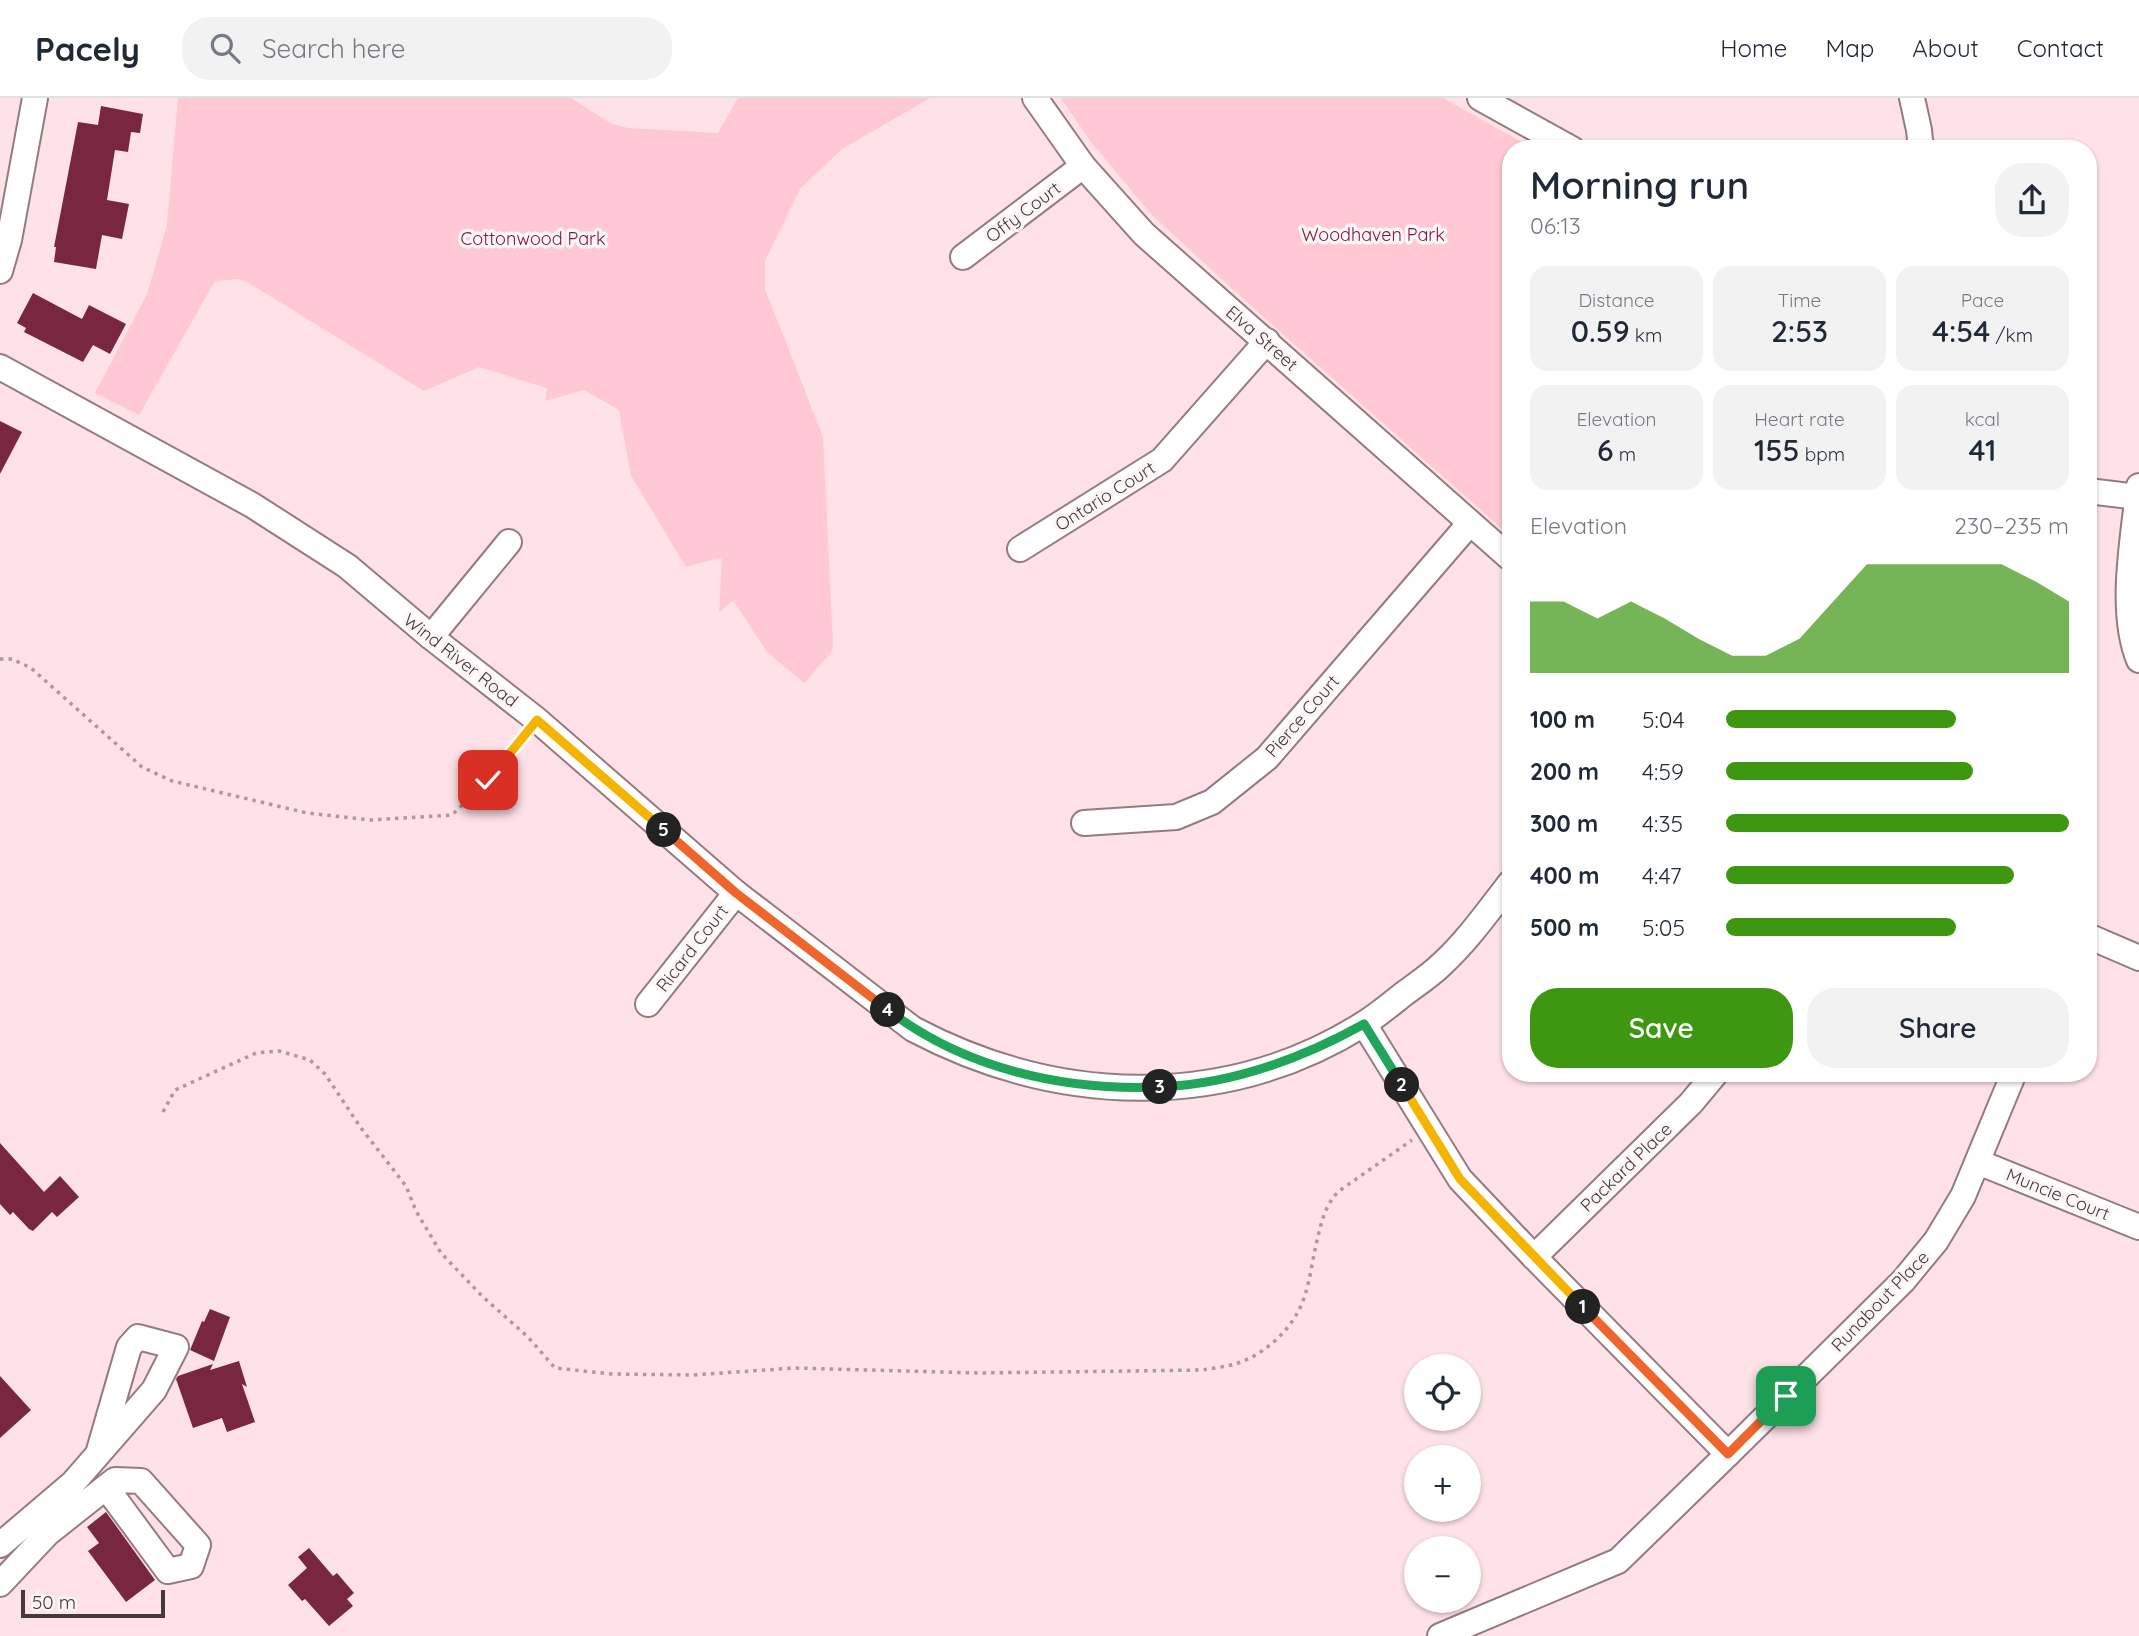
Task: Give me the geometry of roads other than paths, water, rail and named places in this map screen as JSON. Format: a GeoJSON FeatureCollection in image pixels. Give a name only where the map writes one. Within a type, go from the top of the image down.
{"type":"FeatureCollection","features":[{"type":"Feature","properties":{"kind":"street"},"geometry":{"type":"LineString","coordinates":[[0,271],[9,240],[34,98]]}},
{"type":"Feature","properties":{"kind":"street","name":"Elva Street"},"geometry":{"type":"LineString","coordinates":[[1035,98],[1083,166],[1152,242],[1502,551]]}},
{"type":"Feature","properties":{"kind":"street"},"geometry":{"type":"LineString","coordinates":[[1480,98],[1556,140]]}},
{"type":"Feature","properties":{"kind":"street"},"geometry":{"type":"LineString","coordinates":[[1912,98],[1920,140]]}},
{"type":"Feature","properties":{"kind":"street","name":"Offy Court"},"geometry":{"type":"LineString","coordinates":[[963,257],[1083,166]]}},
{"type":"Feature","properties":{"kind":"street","name":"Ontario Court"},"geometry":{"type":"LineString","coordinates":[[1020,549],[1162,460],[1267,341]]}},
{"type":"Feature","properties":{"kind":"street","name":"Wind River Road"},"geometry":{"type":"LineString","coordinates":[[0,367],[252,505],[347,566],[430,637],[537,720],[736,893],[913,1029],[972,1058],[1036,1077],[1124,1088],[1204,1083],[1271,1067],[1334,1041],[1364,1024],[1443,964],[1502,893]]}},
{"type":"Feature","properties":{"kind":"street"},"geometry":{"type":"LineString","coordinates":[[2097,491],[2138,492],[2129,623],[2139,660]]}},
{"type":"Feature","properties":{"kind":"street","name":"Pierce Court"},"geometry":{"type":"LineString","coordinates":[[1084,823],[1176,817],[1212,802],[1267,758],[1470,523]]}},
{"type":"Feature","properties":{"kind":"street"},"geometry":{"type":"LineString","coordinates":[[430,637],[509,542]]}},
{"type":"Feature","properties":{"kind":"street","name":"Ricard Court"},"geometry":{"type":"LineString","coordinates":[[648,1004],[736,893]]}},
{"type":"Feature","properties":{"kind":"street"},"geometry":{"type":"LineString","coordinates":[[2097,940],[2139,958]]}},
{"type":"Feature","properties":{"kind":"street"},"geometry":{"type":"LineString","coordinates":[[1364,1024],[1460,1179],[1534,1258],[1728,1454]]}},
{"type":"Feature","properties":{"kind":"street","name":"Packard Place"},"geometry":{"type":"LineString","coordinates":[[1534,1258],[1691,1103],[1708,1082]]}},
{"type":"Feature","properties":{"kind":"street","name":"Runabout Place"},"geometry":{"type":"LineString","coordinates":[[1440,1636],[1618,1561],[1903,1281],[1936,1241],[1963,1196],[2010,1082]]}},
{"type":"Feature","properties":{"kind":"street","name":"Muncie Court"},"geometry":{"type":"LineString","coordinates":[[1978,1162],[2139,1227]]}},
{"type":"Feature","properties":{"kind":"street"},"geometry":{"type":"LineString","coordinates":[[0,1545],[73,1483],[98,1454]]}},
{"type":"Feature","properties":{"kind":"street"},"geometry":{"type":"LineString","coordinates":[[0,1584],[48,1533],[106,1487]]}},
{"type":"Feature","properties":{"kind":"park label","name":"Woodhaven Park"},"geometry":{"type":"Point","coordinates":[1373,234]}},
{"type":"Feature","properties":{"kind":"park label","name":"Cottonwood Park"},"geometry":{"type":"Point","coordinates":[533,238]}}]}
